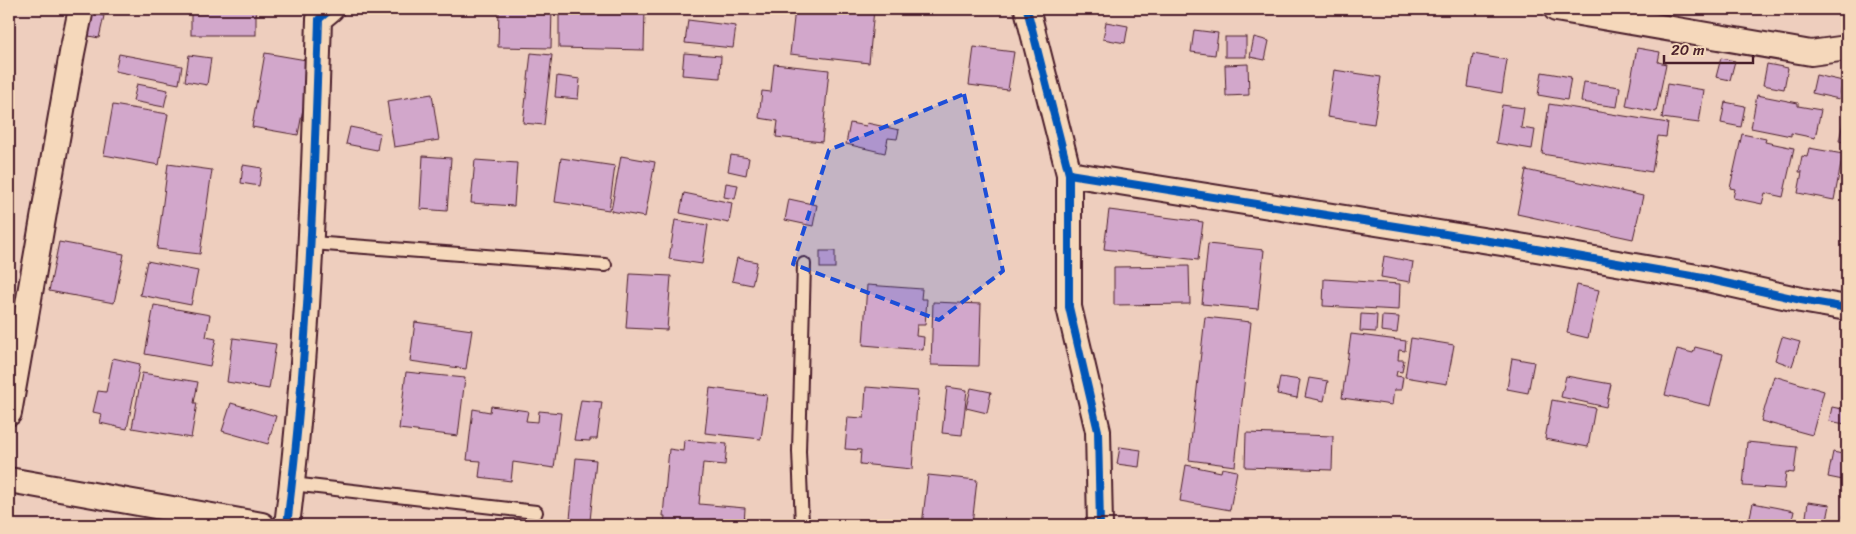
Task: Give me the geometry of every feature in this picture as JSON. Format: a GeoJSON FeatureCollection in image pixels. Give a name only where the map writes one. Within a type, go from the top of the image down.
{"type":"FeatureCollection","features":[{"type":"Feature","properties":{"kind":"street"},"geometry":{"type":"LineString","coordinates":[[10,400],[72,53],[82,9]]}},
{"type":"Feature","properties":{"kind":"street"},"geometry":{"type":"LineString","coordinates":[[287,525],[312,243],[319,19],[331,9]]}},
{"type":"Feature","properties":{"kind":"street"},"geometry":{"type":"LineString","coordinates":[[1027,9],[1069,174],[1068,307],[1098,430],[1100,525]]}},
{"type":"Feature","properties":{"kind":"street"},"geometry":{"type":"LineString","coordinates":[[1556,9],[1811,53],[1847,48]]}},
{"type":"Feature","properties":{"kind":"street"},"geometry":{"type":"LineString","coordinates":[[1069,174],[1524,247],[1703,278],[1801,300],[1847,308]]}},
{"type":"Feature","properties":{"kind":"street"},"geometry":{"type":"LineString","coordinates":[[9,480],[262,525]]}},
{"type":"Feature","properties":{"kind":"lane"},"geometry":{"type":"LineString","coordinates":[[312,243],[605,265]]}},
{"type":"Feature","properties":{"kind":"lane"},"geometry":{"type":"LineString","coordinates":[[802,525],[799,451],[804,264]]}},
{"type":"Feature","properties":{"kind":"lane"},"geometry":{"type":"LineString","coordinates":[[292,484],[536,512]]}},
{"type":"Feature","properties":{"kind":"highlighted area"},"geometry":{"type":"Polygon","coordinates":[[[964,94],[1003,271],[939,320],[793,264],[829,150],[964,94]]]}},
{"type":"Feature","properties":{"kind":"building"},"geometry":{"type":"Polygon","coordinates":[[[191,9],[256,9],[256,35],[191,35],[191,9]]]}},
{"type":"Feature","properties":{"kind":"building"},"geometry":{"type":"Polygon","coordinates":[[[499,9],[552,9],[551,48],[498,47],[499,9]]]}},
{"type":"Feature","properties":{"kind":"building"},"geometry":{"type":"Polygon","coordinates":[[[559,9],[645,9],[644,50],[559,48],[559,9]]]}},
{"type":"Feature","properties":{"kind":"building"},"geometry":{"type":"Polygon","coordinates":[[[795,9],[874,9],[869,63],[790,54],[795,9]]]}},
{"type":"Feature","properties":{"kind":"building"},"geometry":{"type":"Polygon","coordinates":[[[89,13],[104,16],[99,38],[84,35],[89,13]]]}},
{"type":"Feature","properties":{"kind":"building"},"geometry":{"type":"Polygon","coordinates":[[[688,20],[736,26],[733,48],[685,43],[688,20]]]}},
{"type":"Feature","properties":{"kind":"building"},"geometry":{"type":"Polygon","coordinates":[[[1106,22],[1128,26],[1125,43],[1103,39],[1106,22]]]}},
{"type":"Feature","properties":{"kind":"building"},"geometry":{"type":"Polygon","coordinates":[[[1194,30],[1218,33],[1215,55],[1191,52],[1194,30]]]}},
{"type":"Feature","properties":{"kind":"building"},"geometry":{"type":"Polygon","coordinates":[[[1225,37],[1246,37],[1246,57],[1225,57],[1225,37]]]}},
{"type":"Feature","properties":{"kind":"building"},"geometry":{"type":"Polygon","coordinates":[[[1254,37],[1269,41],[1265,60],[1250,57],[1254,37]]]}},
{"type":"Feature","properties":{"kind":"building"},"geometry":{"type":"Polygon","coordinates":[[[974,47],[1014,52],[1008,90],[969,85],[974,47]]]}},
{"type":"Feature","properties":{"kind":"building"},"geometry":{"type":"Polygon","coordinates":[[[1637,48],[1660,52],[1658,62],[1666,64],[1656,112],[1626,106],[1637,48]]]}},
{"type":"Feature","properties":{"kind":"building"},"geometry":{"type":"Polygon","coordinates":[[[265,53],[312,61],[298,135],[252,127],[265,53]]]}},
{"type":"Feature","properties":{"kind":"building"},"geometry":{"type":"Polygon","coordinates":[[[531,53],[552,55],[544,125],[523,123],[531,53]]]}},
{"type":"Feature","properties":{"kind":"building"},"geometry":{"type":"Polygon","coordinates":[[[684,53],[721,56],[720,78],[682,75],[684,53]]]}},
{"type":"Feature","properties":{"kind":"building"},"geometry":{"type":"Polygon","coordinates":[[[119,54],[182,66],[179,84],[115,71],[119,54]]]}},
{"type":"Feature","properties":{"kind":"building"},"geometry":{"type":"Polygon","coordinates":[[[1473,54],[1507,60],[1502,93],[1468,87],[1473,54]]]}},
{"type":"Feature","properties":{"kind":"building"},"geometry":{"type":"Polygon","coordinates":[[[189,55],[211,58],[207,85],[185,81],[189,55]]]}},
{"type":"Feature","properties":{"kind":"building"},"geometry":{"type":"Polygon","coordinates":[[[1721,58],[1735,61],[1730,80],[1716,77],[1721,58]]]}},
{"type":"Feature","properties":{"kind":"building"},"geometry":{"type":"Polygon","coordinates":[[[774,64],[829,70],[822,142],[776,137],[778,121],[759,118],[762,91],[771,92],[774,64]]]}},
{"type":"Feature","properties":{"kind":"building"},"geometry":{"type":"Polygon","coordinates":[[[1248,64],[1249,95],[1226,96],[1225,65],[1248,64]]]}},
{"type":"Feature","properties":{"kind":"building"},"geometry":{"type":"Polygon","coordinates":[[[1767,64],[1788,68],[1784,89],[1763,85],[1767,64]]]}},
{"type":"Feature","properties":{"kind":"building"},"geometry":{"type":"Polygon","coordinates":[[[1334,70],[1381,77],[1374,124],[1327,117],[1334,70]]]}},
{"type":"Feature","properties":{"kind":"building"},"geometry":{"type":"Polygon","coordinates":[[[1542,72],[1571,77],[1567,100],[1538,95],[1542,72]]]}},
{"type":"Feature","properties":{"kind":"building"},"geometry":{"type":"Polygon","coordinates":[[[1816,75],[1843,81],[1839,99],[1812,93],[1816,75]]]}},
{"type":"Feature","properties":{"kind":"building"},"geometry":{"type":"Polygon","coordinates":[[[557,76],[580,79],[578,99],[555,97],[557,76]]]}},
{"type":"Feature","properties":{"kind":"building"},"geometry":{"type":"Polygon","coordinates":[[[1584,82],[1620,87],[1617,107],[1581,102],[1584,82]]]}},
{"type":"Feature","properties":{"kind":"building"},"geometry":{"type":"Polygon","coordinates":[[[137,84],[168,90],[164,107],[133,101],[137,84]]]}},
{"type":"Feature","properties":{"kind":"building"},"geometry":{"type":"Polygon","coordinates":[[[1667,84],[1704,90],[1699,123],[1662,118],[1667,84]]]}},
{"type":"Feature","properties":{"kind":"building"},"geometry":{"type":"Polygon","coordinates":[[[432,94],[439,140],[394,147],[387,101],[432,94]]]}},
{"type":"Feature","properties":{"kind":"building"},"geometry":{"type":"Polygon","coordinates":[[[1757,95],[1798,103],[1798,106],[1821,110],[1815,138],[1791,133],[1791,136],[1751,128],[1757,95]]]}},
{"type":"Feature","properties":{"kind":"building"},"geometry":{"type":"Polygon","coordinates":[[[1725,102],[1745,106],[1741,127],[1721,123],[1725,102]]]}},
{"type":"Feature","properties":{"kind":"building"},"geometry":{"type":"Polygon","coordinates":[[[1549,104],[1668,123],[1666,137],[1658,136],[1652,172],[1542,154],[1549,104]]]}},
{"type":"Feature","properties":{"kind":"building"},"geometry":{"type":"Polygon","coordinates":[[[113,105],[168,114],[159,165],[104,155],[113,105]]]}},
{"type":"Feature","properties":{"kind":"building"},"geometry":{"type":"Polygon","coordinates":[[[1502,105],[1524,108],[1521,128],[1535,130],[1532,149],[1496,143],[1502,105]]]}},
{"type":"Feature","properties":{"kind":"building"},"geometry":{"type":"Polygon","coordinates":[[[1847,105],[1847,143],[1839,141],[1847,105]]]}},
{"type":"Feature","properties":{"kind":"building"},"geometry":{"type":"Polygon","coordinates":[[[850,123],[866,126],[867,123],[899,130],[897,139],[888,138],[885,153],[846,144],[850,123]]]}},
{"type":"Feature","properties":{"kind":"building"},"geometry":{"type":"Polygon","coordinates":[[[350,127],[380,133],[377,150],[346,144],[350,127]]]}},
{"type":"Feature","properties":{"kind":"building"},"geometry":{"type":"Polygon","coordinates":[[[1742,134],[1766,139],[1765,142],[1794,148],[1783,197],[1765,193],[1762,204],[1733,198],[1735,189],[1730,188],[1742,134]]]}},
{"type":"Feature","properties":{"kind":"building"},"geometry":{"type":"Polygon","coordinates":[[[1809,148],[1843,154],[1834,200],[1798,193],[1802,172],[1799,172],[1802,156],[1807,157],[1809,148]]]}},
{"type":"Feature","properties":{"kind":"building"},"geometry":{"type":"Polygon","coordinates":[[[731,155],[749,158],[746,175],[728,171],[731,155]]]}},
{"type":"Feature","properties":{"kind":"building"},"geometry":{"type":"Polygon","coordinates":[[[423,156],[451,158],[447,211],[420,209],[423,156]]]}},
{"type":"Feature","properties":{"kind":"building"},"geometry":{"type":"Polygon","coordinates":[[[621,156],[655,162],[645,217],[611,211],[621,156]]]}},
{"type":"Feature","properties":{"kind":"building"},"geometry":{"type":"Polygon","coordinates":[[[561,158],[615,166],[609,210],[555,202],[561,158]]]}},
{"type":"Feature","properties":{"kind":"building"},"geometry":{"type":"Polygon","coordinates":[[[475,160],[517,163],[514,206],[471,203],[475,160]]]}},
{"type":"Feature","properties":{"kind":"building"},"geometry":{"type":"Polygon","coordinates":[[[168,164],[212,170],[200,254],[157,249],[168,164]]]}},
{"type":"Feature","properties":{"kind":"building"},"geometry":{"type":"Polygon","coordinates":[[[243,165],[262,168],[259,186],[241,183],[243,165]]]}},
{"type":"Feature","properties":{"kind":"building"},"geometry":{"type":"Polygon","coordinates":[[[1526,170],[1643,196],[1633,239],[1517,214],[1526,170]]]}},
{"type":"Feature","properties":{"kind":"building"},"geometry":{"type":"Polygon","coordinates":[[[726,183],[738,185],[735,199],[724,197],[726,183]]]}},
{"type":"Feature","properties":{"kind":"building"},"geometry":{"type":"Polygon","coordinates":[[[684,193],[732,203],[729,223],[680,213],[684,193]]]}},
{"type":"Feature","properties":{"kind":"building"},"geometry":{"type":"Polygon","coordinates":[[[789,199],[817,205],[813,226],[785,220],[789,199]]]}},
{"type":"Feature","properties":{"kind":"building"},"geometry":{"type":"Polygon","coordinates":[[[1109,210],[1203,222],[1198,260],[1104,249],[1109,210]]]}},
{"type":"Feature","properties":{"kind":"building"},"geometry":{"type":"Polygon","coordinates":[[[675,220],[708,225],[702,264],[669,259],[675,220]]]}},
{"type":"Feature","properties":{"kind":"building"},"geometry":{"type":"Polygon","coordinates":[[[59,242],[124,254],[114,303],[49,291],[59,242]]]}},
{"type":"Feature","properties":{"kind":"building"},"geometry":{"type":"Polygon","coordinates":[[[1208,244],[1264,250],[1258,309],[1202,304],[1208,244]]]}},
{"type":"Feature","properties":{"kind":"building"},"geometry":{"type":"Polygon","coordinates":[[[820,251],[835,251],[835,268],[820,268],[820,251]]]}},
{"type":"Feature","properties":{"kind":"building"},"geometry":{"type":"Polygon","coordinates":[[[1384,256],[1413,262],[1410,282],[1381,277],[1384,256]]]}},
{"type":"Feature","properties":{"kind":"building"},"geometry":{"type":"Polygon","coordinates":[[[737,258],[757,262],[752,285],[732,281],[737,258]]]}},
{"type":"Feature","properties":{"kind":"building"},"geometry":{"type":"Polygon","coordinates":[[[147,261],[198,271],[191,305],[140,295],[147,261]]]}},
{"type":"Feature","properties":{"kind":"building"},"geometry":{"type":"Polygon","coordinates":[[[1189,266],[1190,304],[1114,305],[1114,267],[1189,266]]]}},
{"type":"Feature","properties":{"kind":"building"},"geometry":{"type":"Polygon","coordinates":[[[630,274],[671,276],[667,330],[626,328],[630,274]]]}},
{"type":"Feature","properties":{"kind":"building"},"geometry":{"type":"Polygon","coordinates":[[[1324,279],[1400,284],[1399,310],[1323,306],[1324,279]]]}},
{"type":"Feature","properties":{"kind":"building"},"geometry":{"type":"Polygon","coordinates":[[[867,285],[922,289],[921,299],[927,299],[925,325],[917,325],[916,336],[924,337],[923,350],[863,345],[867,285]]]}},
{"type":"Feature","properties":{"kind":"building"},"geometry":{"type":"Polygon","coordinates":[[[1577,285],[1599,290],[1588,338],[1567,333],[1577,285]]]}},
{"type":"Feature","properties":{"kind":"building"},"geometry":{"type":"Polygon","coordinates":[[[933,302],[981,304],[979,366],[931,365],[933,302]]]}},
{"type":"Feature","properties":{"kind":"building"},"geometry":{"type":"Polygon","coordinates":[[[154,305],[210,315],[206,337],[216,339],[210,366],[145,354],[154,305]]]}},
{"type":"Feature","properties":{"kind":"building"},"geometry":{"type":"Polygon","coordinates":[[[1361,314],[1377,315],[1376,332],[1360,331],[1361,314]]]}},
{"type":"Feature","properties":{"kind":"building"},"geometry":{"type":"Polygon","coordinates":[[[1382,316],[1399,317],[1397,333],[1381,331],[1382,316]]]}},
{"type":"Feature","properties":{"kind":"building"},"geometry":{"type":"Polygon","coordinates":[[[1205,317],[1251,322],[1235,466],[1189,460],[1205,317]]]}},
{"type":"Feature","properties":{"kind":"building"},"geometry":{"type":"Polygon","coordinates":[[[415,322],[472,330],[466,369],[410,361],[415,322]]]}},
{"type":"Feature","properties":{"kind":"building"},"geometry":{"type":"Polygon","coordinates":[[[1351,334],[1406,341],[1405,351],[1399,350],[1398,360],[1404,360],[1402,372],[1397,371],[1396,376],[1403,377],[1401,390],[1394,390],[1392,405],[1342,398],[1351,334]]]}},
{"type":"Feature","properties":{"kind":"building"},"geometry":{"type":"Polygon","coordinates":[[[1782,337],[1800,342],[1792,366],[1775,360],[1782,337]]]}},
{"type":"Feature","properties":{"kind":"building"},"geometry":{"type":"Polygon","coordinates":[[[233,338],[276,344],[269,389],[227,382],[233,338]]]}},
{"type":"Feature","properties":{"kind":"building"},"geometry":{"type":"Polygon","coordinates":[[[1411,338],[1454,345],[1447,384],[1405,377],[1411,338]]]}},
{"type":"Feature","properties":{"kind":"building"},"geometry":{"type":"Polygon","coordinates":[[[1695,347],[1723,354],[1710,406],[1665,395],[1677,349],[1693,353],[1695,347]]]}},
{"type":"Feature","properties":{"kind":"building"},"geometry":{"type":"Polygon","coordinates":[[[113,358],[140,364],[127,429],[100,423],[102,414],[93,412],[98,391],[106,392],[113,358]]]}},
{"type":"Feature","properties":{"kind":"building"},"geometry":{"type":"Polygon","coordinates":[[[1512,358],[1534,362],[1528,393],[1507,389],[1512,358]]]}},
{"type":"Feature","properties":{"kind":"building"},"geometry":{"type":"Polygon","coordinates":[[[406,372],[465,378],[458,436],[399,429],[406,372]]]}},
{"type":"Feature","properties":{"kind":"building"},"geometry":{"type":"Polygon","coordinates":[[[142,373],[198,382],[194,403],[197,403],[191,438],[132,428],[142,373]]]}},
{"type":"Feature","properties":{"kind":"building"},"geometry":{"type":"Polygon","coordinates":[[[1566,376],[1611,384],[1606,407],[1561,397],[1566,376]]]}},
{"type":"Feature","properties":{"kind":"building"},"geometry":{"type":"Polygon","coordinates":[[[1774,376],[1824,391],[1812,435],[1761,421],[1774,376]]]}},
{"type":"Feature","properties":{"kind":"building"},"geometry":{"type":"Polygon","coordinates":[[[1280,377],[1300,380],[1297,398],[1277,394],[1280,377]]]}},
{"type":"Feature","properties":{"kind":"building"},"geometry":{"type":"Polygon","coordinates":[[[1309,378],[1328,381],[1324,401],[1305,397],[1309,378]]]}},
{"type":"Feature","properties":{"kind":"building"},"geometry":{"type":"Polygon","coordinates":[[[866,387],[918,391],[912,469],[860,464],[861,450],[845,449],[848,417],[864,418],[866,387]]]}},
{"type":"Feature","properties":{"kind":"building"},"geometry":{"type":"Polygon","coordinates":[[[947,387],[967,390],[962,435],[942,433],[947,387]]]}},
{"type":"Feature","properties":{"kind":"building"},"geometry":{"type":"Polygon","coordinates":[[[710,388],[767,395],[761,439],[705,433],[710,388]]]}},
{"type":"Feature","properties":{"kind":"building"},"geometry":{"type":"Polygon","coordinates":[[[971,388],[991,392],[987,413],[966,408],[971,388]]]}},
{"type":"Feature","properties":{"kind":"building"},"geometry":{"type":"Polygon","coordinates":[[[581,400],[602,402],[597,439],[590,439],[590,441],[574,440],[581,400]]]}},
{"type":"Feature","properties":{"kind":"building"},"geometry":{"type":"Polygon","coordinates":[[[1552,400],[1595,408],[1588,447],[1545,439],[1552,400]]]}},
{"type":"Feature","properties":{"kind":"building"},"geometry":{"type":"Polygon","coordinates":[[[231,403],[276,416],[268,444],[222,431],[231,403]]]}},
{"type":"Feature","properties":{"kind":"building"},"geometry":{"type":"Polygon","coordinates":[[[491,406],[528,411],[526,421],[538,422],[539,411],[561,413],[554,468],[513,462],[511,481],[479,477],[481,461],[467,460],[473,409],[490,412],[491,406]]]}},
{"type":"Feature","properties":{"kind":"building"},"geometry":{"type":"Polygon","coordinates":[[[1832,407],[1847,410],[1845,424],[1829,421],[1832,407]]]}},
{"type":"Feature","properties":{"kind":"building"},"geometry":{"type":"Polygon","coordinates":[[[1246,433],[1333,436],[1332,470],[1245,467],[1246,433]]]}},
{"type":"Feature","properties":{"kind":"building"},"geometry":{"type":"Polygon","coordinates":[[[684,440],[727,444],[725,465],[703,463],[699,504],[745,508],[744,525],[664,525],[665,516],[663,516],[669,449],[683,451],[684,440]]]}},
{"type":"Feature","properties":{"kind":"building"},"geometry":{"type":"Polygon","coordinates":[[[1747,442],[1797,447],[1794,473],[1786,472],[1784,489],[1743,486],[1747,442]]]}},
{"type":"Feature","properties":{"kind":"building"},"geometry":{"type":"Polygon","coordinates":[[[1120,447],[1141,450],[1139,467],[1117,464],[1120,447]]]}},
{"type":"Feature","properties":{"kind":"building"},"geometry":{"type":"Polygon","coordinates":[[[1833,452],[1847,455],[1843,480],[1828,477],[1833,452]]]}},
{"type":"Feature","properties":{"kind":"building"},"geometry":{"type":"Polygon","coordinates":[[[576,458],[596,460],[590,521],[570,519],[576,458]]]}},
{"type":"Feature","properties":{"kind":"building"},"geometry":{"type":"Polygon","coordinates":[[[1186,465],[1221,472],[1222,468],[1237,471],[1230,510],[1180,501],[1186,465]]]}},
{"type":"Feature","properties":{"kind":"building"},"geometry":{"type":"Polygon","coordinates":[[[928,475],[977,480],[972,525],[922,525],[928,475]]]}},
{"type":"Feature","properties":{"kind":"building"},"geometry":{"type":"Polygon","coordinates":[[[1808,502],[1830,505],[1826,525],[1805,524],[1808,502]]]}},
{"type":"Feature","properties":{"kind":"building"},"geometry":{"type":"Polygon","coordinates":[[[1753,503],[1794,511],[1791,525],[1757,525],[1757,523],[1749,521],[1753,503]]]}},
{"type":"Feature","properties":{"kind":"building"},"geometry":{"type":"Polygon","coordinates":[[[1847,505],[1847,525],[1842,525],[1847,505]]]}},
{"type":"Feature","properties":{"kind":"building"},"geometry":{"type":"Polygon","coordinates":[[[428,521],[455,525],[427,525],[428,521]]]}},
{"type":"Feature","properties":{"kind":"building"},"geometry":{"type":"Polygon","coordinates":[[[1163,521],[1193,525],[1163,525],[1163,521]]]}},
{"type":"Feature","properties":{"kind":"building"},"geometry":{"type":"Polygon","coordinates":[[[1201,521],[1227,524],[1227,525],[1200,525],[1201,521]]]}},
{"type":"Feature","properties":{"kind":"cycle path"},"geometry":{"type":"LineString","coordinates":[[287,525],[305,336],[319,19],[331,9]]}},
{"type":"Feature","properties":{"kind":"cycle path"},"geometry":{"type":"LineString","coordinates":[[1027,9],[1069,174],[1069,307],[1098,431],[1100,525]]}},
{"type":"Feature","properties":{"kind":"cycle path"},"geometry":{"type":"LineString","coordinates":[[1069,174],[1514,245],[1703,278],[1801,300],[1847,308]]}}]}
